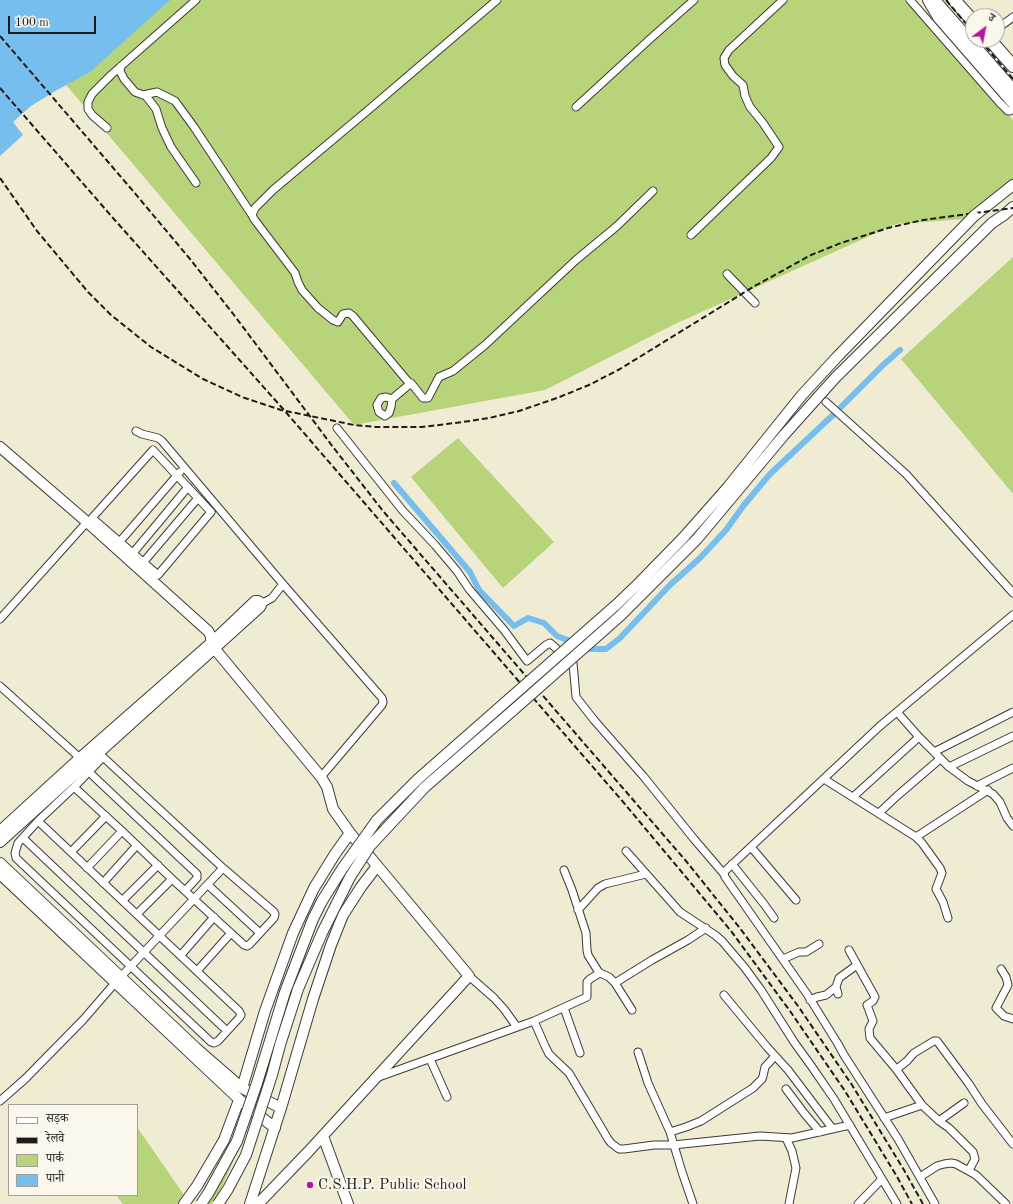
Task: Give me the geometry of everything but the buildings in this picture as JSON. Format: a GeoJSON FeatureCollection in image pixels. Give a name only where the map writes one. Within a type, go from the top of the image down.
{"type":"FeatureCollection","features":[{"type":"Feature","properties":{"kind":"highway"},"geometry":{"type":"LineString","coordinates":[[929,0],[939,17],[1013,102]]}},
{"type":"Feature","properties":{"kind":"highway"},"geometry":{"type":"LineString","coordinates":[[954,0],[965,12]]}},
{"type":"Feature","properties":{"kind":"highway"},"geometry":{"type":"LineString","coordinates":[[999,48],[1011,59]]}},
{"type":"Feature","properties":{"kind":"street"},"geometry":{"type":"LineString","coordinates":[[106,128],[89,112],[88,102],[92,94],[121,66],[196,0]]}},
{"type":"Feature","properties":{"kind":"street"},"geometry":{"type":"LineString","coordinates":[[252,215],[255,208],[273,190],[497,0]]}},
{"type":"Feature","properties":{"kind":"street"},"geometry":{"type":"LineString","coordinates":[[576,108],[650,38],[694,0]]}},
{"type":"Feature","properties":{"kind":"street"},"geometry":{"type":"LineString","coordinates":[[691,235],[772,158],[779,147],[750,107],[745,96],[743,85],[733,76],[725,65],[724,58],[730,50],[783,0]]}},
{"type":"Feature","properties":{"kind":"street"},"geometry":{"type":"LineString","coordinates":[[910,0],[1007,110],[1010,111],[1013,109]]}},
{"type":"Feature","properties":{"kind":"street"},"geometry":{"type":"LineString","coordinates":[[935,0],[1013,89]]}},
{"type":"Feature","properties":{"kind":"street"},"geometry":{"type":"LineString","coordinates":[[121,66],[120,71],[124,79],[135,92],[146,96],[156,109],[162,128],[171,147],[196,184]]}},
{"type":"Feature","properties":{"kind":"street"},"geometry":{"type":"LineString","coordinates":[[143,95],[157,92],[175,100],[254,219],[296,273],[302,290],[318,308],[333,320],[338,322],[343,314],[348,313],[353,316],[423,398],[428,398],[439,378],[453,371],[485,345],[576,260],[617,226],[653,191]]}},
{"type":"Feature","properties":{"kind":"street"},"geometry":{"type":"LineString","coordinates":[[201,1204],[237,1141],[258,1083],[285,992],[313,919],[322,901],[342,869],[377,820],[418,779],[639,583],[683,538],[728,487],[802,395],[837,357],[974,216],[1013,185]]}},
{"type":"Feature","properties":{"kind":"street"},"geometry":{"type":"LineString","coordinates":[[218,1204],[246,1155],[298,989],[322,933],[350,877],[370,846],[425,787],[620,616],[692,544],[836,377],[992,223],[1013,207]]}},
{"type":"Feature","properties":{"kind":"street"},"geometry":{"type":"LineString","coordinates":[[727,274],[755,303]]}},
{"type":"Feature","properties":{"kind":"street"},"geometry":{"type":"LineString","coordinates":[[392,399],[410,384]]}},
{"type":"Feature","properties":{"kind":"street"},"geometry":{"type":"LineString","coordinates":[[826,402],[906,474],[1013,593]]}},
{"type":"Feature","properties":{"kind":"street"},"geometry":{"type":"LineString","coordinates":[[337,428],[403,511],[457,571],[469,589],[504,630],[527,661],[550,643],[573,663],[576,697],[724,874],[810,1000],[884,1118],[935,1204]]}},
{"type":"Feature","properties":{"kind":"street"},"geometry":{"type":"LineString","coordinates":[[136,431],[160,439],[383,700],[382,705],[321,776]]}},
{"type":"Feature","properties":{"kind":"street"},"geometry":{"type":"LineString","coordinates":[[0,447],[87,522],[141,565],[204,627],[210,634],[213,645],[321,776],[327,787],[333,809],[350,833],[469,976],[494,998],[517,1027]]}},
{"type":"Feature","properties":{"kind":"street"},"geometry":{"type":"LineString","coordinates":[[153,450],[177,475],[210,512],[158,575],[141,565],[133,553],[117,545],[92,518],[153,450]]}},
{"type":"Feature","properties":{"kind":"street"},"geometry":{"type":"LineString","coordinates":[[117,545],[184,467]]}},
{"type":"Feature","properties":{"kind":"street"},"geometry":{"type":"LineString","coordinates":[[133,553],[188,487]]}},
{"type":"Feature","properties":{"kind":"street"},"geometry":{"type":"LineString","coordinates":[[141,565],[197,497],[205,491]]}},
{"type":"Feature","properties":{"kind":"street"},"geometry":{"type":"LineString","coordinates":[[0,620],[87,522]]}},
{"type":"Feature","properties":{"kind":"street"},"geometry":{"type":"LineString","coordinates":[[0,842],[127,728],[255,602],[258,601],[261,604],[272,598],[283,584]]}},
{"type":"Feature","properties":{"kind":"street"},"geometry":{"type":"LineString","coordinates":[[724,874],[732,864],[880,726],[1013,615]]}},
{"type":"Feature","properties":{"kind":"street"},"geometry":{"type":"LineString","coordinates":[[0,832],[80,758],[213,645]]}},
{"type":"Feature","properties":{"kind":"street"},"geometry":{"type":"LineString","coordinates":[[0,686],[80,758]]}},
{"type":"Feature","properties":{"kind":"street"},"geometry":{"type":"LineString","coordinates":[[897,712],[949,767],[977,786],[988,790],[993,794],[1000,802],[1007,818],[1013,826]]}},
{"type":"Feature","properties":{"kind":"street"},"geometry":{"type":"LineString","coordinates":[[934,752],[1013,712]]}},
{"type":"Feature","properties":{"kind":"street"},"geometry":{"type":"LineString","coordinates":[[949,767],[1013,736]]}},
{"type":"Feature","properties":{"kind":"street"},"geometry":{"type":"LineString","coordinates":[[853,797],[919,737]]}},
{"type":"Feature","properties":{"kind":"street"},"geometry":{"type":"LineString","coordinates":[[38,821],[160,935],[240,1013],[241,1015],[239,1018],[216,1043],[211,1042],[16,858],[15,852],[18,843],[38,821],[103,758],[274,912],[274,918],[247,946],[244,945],[74,787]]}},
{"type":"Feature","properties":{"kind":"street"},"geometry":{"type":"LineString","coordinates":[[879,813],[940,759]]}},
{"type":"Feature","properties":{"kind":"street"},"geometry":{"type":"LineString","coordinates":[[977,786],[1013,768]]}},
{"type":"Feature","properties":{"kind":"street"},"geometry":{"type":"LineString","coordinates":[[89,772],[197,873],[197,878],[185,891]]}},
{"type":"Feature","properties":{"kind":"street"},"geometry":{"type":"LineString","coordinates":[[824,778],[916,837],[922,843],[942,873],[936,889],[943,902],[948,918]]}},
{"type":"Feature","properties":{"kind":"street"},"geometry":{"type":"LineString","coordinates":[[916,837],[988,790]]}},
{"type":"Feature","properties":{"kind":"street"},"geometry":{"type":"LineString","coordinates":[[71,852],[106,816]]}},
{"type":"Feature","properties":{"kind":"street"},"geometry":{"type":"LineString","coordinates":[[87,868],[122,831]]}},
{"type":"Feature","properties":{"kind":"street"},"geometry":{"type":"LineString","coordinates":[[242,1088],[265,1012],[293,933],[314,888],[350,833]]}},
{"type":"Feature","properties":{"kind":"street"},"geometry":{"type":"LineString","coordinates":[[23,838],[227,1031]]}},
{"type":"Feature","properties":{"kind":"street"},"geometry":{"type":"LineString","coordinates":[[103,883],[138,845]]}},
{"type":"Feature","properties":{"kind":"street"},"geometry":{"type":"LineString","coordinates":[[751,847],[796,900]]}},
{"type":"Feature","properties":{"kind":"street"},"geometry":{"type":"LineString","coordinates":[[626,851],[680,912],[706,928],[722,941],[761,990],[794,1042],[812,1066],[850,1124],[897,1204]]}},
{"type":"Feature","properties":{"kind":"street"},"geometry":{"type":"LineString","coordinates":[[0,863],[239,1100],[275,1128]]}},
{"type":"Feature","properties":{"kind":"street"},"geometry":{"type":"LineString","coordinates":[[732,864],[774,918]]}},
{"type":"Feature","properties":{"kind":"street"},"geometry":{"type":"LineString","coordinates":[[122,900],[158,865]]}},
{"type":"Feature","properties":{"kind":"street"},"geometry":{"type":"LineString","coordinates":[[250,1204],[275,1128],[313,998],[331,945],[343,915],[377,866]]}},
{"type":"Feature","properties":{"kind":"street"},"geometry":{"type":"LineString","coordinates":[[0,1101],[25,1079],[83,1020],[118,980],[224,868]]}},
{"type":"Feature","properties":{"kind":"street"},"geometry":{"type":"LineString","coordinates":[[564,870],[586,933],[586,950],[598,972],[609,977],[615,983],[632,1010]]}},
{"type":"Feature","properties":{"kind":"street"},"geometry":{"type":"LineString","coordinates":[[0,874],[118,980],[242,1088],[281,1108]]}},
{"type":"Feature","properties":{"kind":"street"},"geometry":{"type":"LineString","coordinates":[[578,910],[598,888],[605,884],[646,874]]}},
{"type":"Feature","properties":{"kind":"street"},"geometry":{"type":"LineString","coordinates":[[137,914],[172,879]]}},
{"type":"Feature","properties":{"kind":"street"},"geometry":{"type":"LineString","coordinates":[[208,885],[260,933]]}},
{"type":"Feature","properties":{"kind":"street"},"geometry":{"type":"LineString","coordinates":[[181,955],[214,917]]}},
{"type":"Feature","properties":{"kind":"street"},"geometry":{"type":"LineString","coordinates":[[615,983],[706,928]]}},
{"type":"Feature","properties":{"kind":"street"},"geometry":{"type":"LineString","coordinates":[[197,971],[231,933]]}},
{"type":"Feature","properties":{"kind":"street"},"geometry":{"type":"LineString","coordinates":[[783,959],[799,952],[806,952],[819,944]]}},
{"type":"Feature","properties":{"kind":"street"},"geometry":{"type":"LineString","coordinates":[[849,950],[875,997],[873,1001],[867,1005],[873,1021],[869,1029],[870,1038],[897,1069],[922,1105],[939,1121],[955,1133],[973,1152],[975,1159],[968,1170]]}},
{"type":"Feature","properties":{"kind":"street"},"geometry":{"type":"LineString","coordinates":[[810,1000],[826,995],[836,987],[839,978],[857,965]]}},
{"type":"Feature","properties":{"kind":"street"},"geometry":{"type":"LineString","coordinates":[[1001,970],[1006,977],[1008,985],[996,1008],[1004,1016],[1013,1019]]}},
{"type":"Feature","properties":{"kind":"street"},"geometry":{"type":"LineString","coordinates":[[374,1079],[534,1021],[564,1008],[587,997],[587,982],[597,975],[598,972]]}},
{"type":"Feature","properties":{"kind":"street"},"geometry":{"type":"LineString","coordinates":[[259,1204],[469,976]]}},
{"type":"Feature","properties":{"kind":"street"},"geometry":{"type":"LineString","coordinates":[[836,987],[838,994]]}},
{"type":"Feature","properties":{"kind":"street"},"geometry":{"type":"LineString","coordinates":[[724,994],[832,1128]]}},
{"type":"Feature","properties":{"kind":"street"},"geometry":{"type":"LineString","coordinates":[[564,1008],[580,1053]]}},
{"type":"Feature","properties":{"kind":"street"},"geometry":{"type":"LineString","coordinates":[[534,1021],[549,1054],[569,1073],[611,1143],[619,1148],[624,1149],[760,1136],[792,1138],[850,1124]]}},
{"type":"Feature","properties":{"kind":"street"},"geometry":{"type":"LineString","coordinates":[[897,1069],[914,1053],[934,1041],[937,1041],[1013,1144]]}},
{"type":"Feature","properties":{"kind":"street"},"geometry":{"type":"LineString","coordinates":[[638,1052],[651,1091],[670,1132],[693,1204]]}},
{"type":"Feature","properties":{"kind":"street"},"geometry":{"type":"LineString","coordinates":[[670,1132],[700,1121],[753,1088],[762,1079],[764,1076],[765,1067],[775,1056]]}},
{"type":"Feature","properties":{"kind":"street"},"geometry":{"type":"LineString","coordinates":[[430,1059],[447,1097]]}},
{"type":"Feature","properties":{"kind":"street"},"geometry":{"type":"LineString","coordinates":[[786,1089],[820,1132]]}},
{"type":"Feature","properties":{"kind":"street"},"geometry":{"type":"LineString","coordinates":[[184,1204],[197,1186],[224,1140],[239,1100]]}},
{"type":"Feature","properties":{"kind":"street"},"geometry":{"type":"LineString","coordinates":[[939,1121],[964,1103]]}},
{"type":"Feature","properties":{"kind":"street"},"geometry":{"type":"LineString","coordinates":[[884,1118],[922,1105]]}},
{"type":"Feature","properties":{"kind":"street"},"geometry":{"type":"LineString","coordinates":[[323,1136],[348,1204]]}},
{"type":"Feature","properties":{"kind":"street"},"geometry":{"type":"LineString","coordinates":[[786,1138],[794,1155],[796,1168],[789,1204]]}},
{"type":"Feature","properties":{"kind":"street"},"geometry":{"type":"LineString","coordinates":[[920,1177],[937,1166],[951,1163],[956,1164],[983,1180],[1006,1204]]}},
{"type":"Feature","properties":{"kind":"street"},"geometry":{"type":"LineString","coordinates":[[858,1204],[882,1179]]}},
{"type":"Feature","properties":{"kind":"green space"},"geometry":{"type":"Polygon","coordinates":[[[166,0],[915,0],[1013,120],[1013,181],[979,218],[896,224],[675,324],[545,390],[354,425],[66,85],[166,0]]]}},
{"type":"Feature","properties":{"kind":"green space"},"geometry":{"type":"Polygon","coordinates":[[[1013,257],[1013,494],[901,359],[1013,257]]]}},
{"type":"Feature","properties":{"kind":"green space"},"geometry":{"type":"Polygon","coordinates":[[[458,438],[554,542],[503,588],[411,477],[458,438]]]}},
{"type":"Feature","properties":{"kind":"green space"},"geometry":{"type":"Polygon","coordinates":[[[138,1128],[184,1195],[177,1204],[123,1204],[117,1196],[138,1196],[138,1128]]]}},
{"type":"Feature","properties":{"kind":"green space"},"geometry":{"type":"Polygon","coordinates":[[[232,1159],[234,1160],[218,1195],[213,1204],[208,1204],[232,1159]]]}},
{"type":"Feature","properties":{"kind":"water"},"geometry":{"type":"Polygon","coordinates":[[[0,0],[170,0],[90,72],[31,106],[13,122],[23,135],[0,156],[0,0]]]}},
{"type":"Feature","properties":{"kind":"waterway"},"geometry":{"type":"LineString","coordinates":[[841,407],[900,350]]}},
{"type":"Feature","properties":{"kind":"waterway"},"geometry":{"type":"LineString","coordinates":[[583,646],[590,649],[606,649],[620,638],[670,585],[700,558],[726,530],[744,505],[770,474],[833,415]]}},
{"type":"Feature","properties":{"kind":"waterway"},"geometry":{"type":"LineString","coordinates":[[394,483],[470,572],[479,590],[514,626],[528,618],[544,623],[557,636],[575,643]]}},
{"type":"Feature","properties":{"kind":"railway"},"geometry":{"type":"LineString","coordinates":[[946,0],[965,23]]}},
{"type":"Feature","properties":{"kind":"railway"},"geometry":{"type":"LineString","coordinates":[[0,36],[190,259],[383,511],[686,861],[739,927],[798,1006],[852,1085],[923,1204]]}},
{"type":"Feature","properties":{"kind":"railway"},"geometry":{"type":"LineString","coordinates":[[987,48],[1013,79]]}},
{"type":"Feature","properties":{"kind":"railway"},"geometry":{"type":"LineString","coordinates":[[0,88],[113,218],[284,410],[624,803],[731,931],[790,1011],[845,1091],[912,1204]]}},
{"type":"Feature","properties":{"kind":"railway"},"geometry":{"type":"LineString","coordinates":[[0,178],[37,231],[88,292],[111,315],[151,347],[203,379],[242,397],[281,410],[354,425],[376,427],[422,427],[489,418],[519,411],[557,398],[589,385],[620,369],[753,287],[811,255],[841,243],[888,228],[923,220],[1013,208]]}},
{"type":"Feature","properties":{"kind":"place","name":"C.S.H.P. Public School"},"geometry":{"type":"Point","coordinates":[310,1185]}}]}
